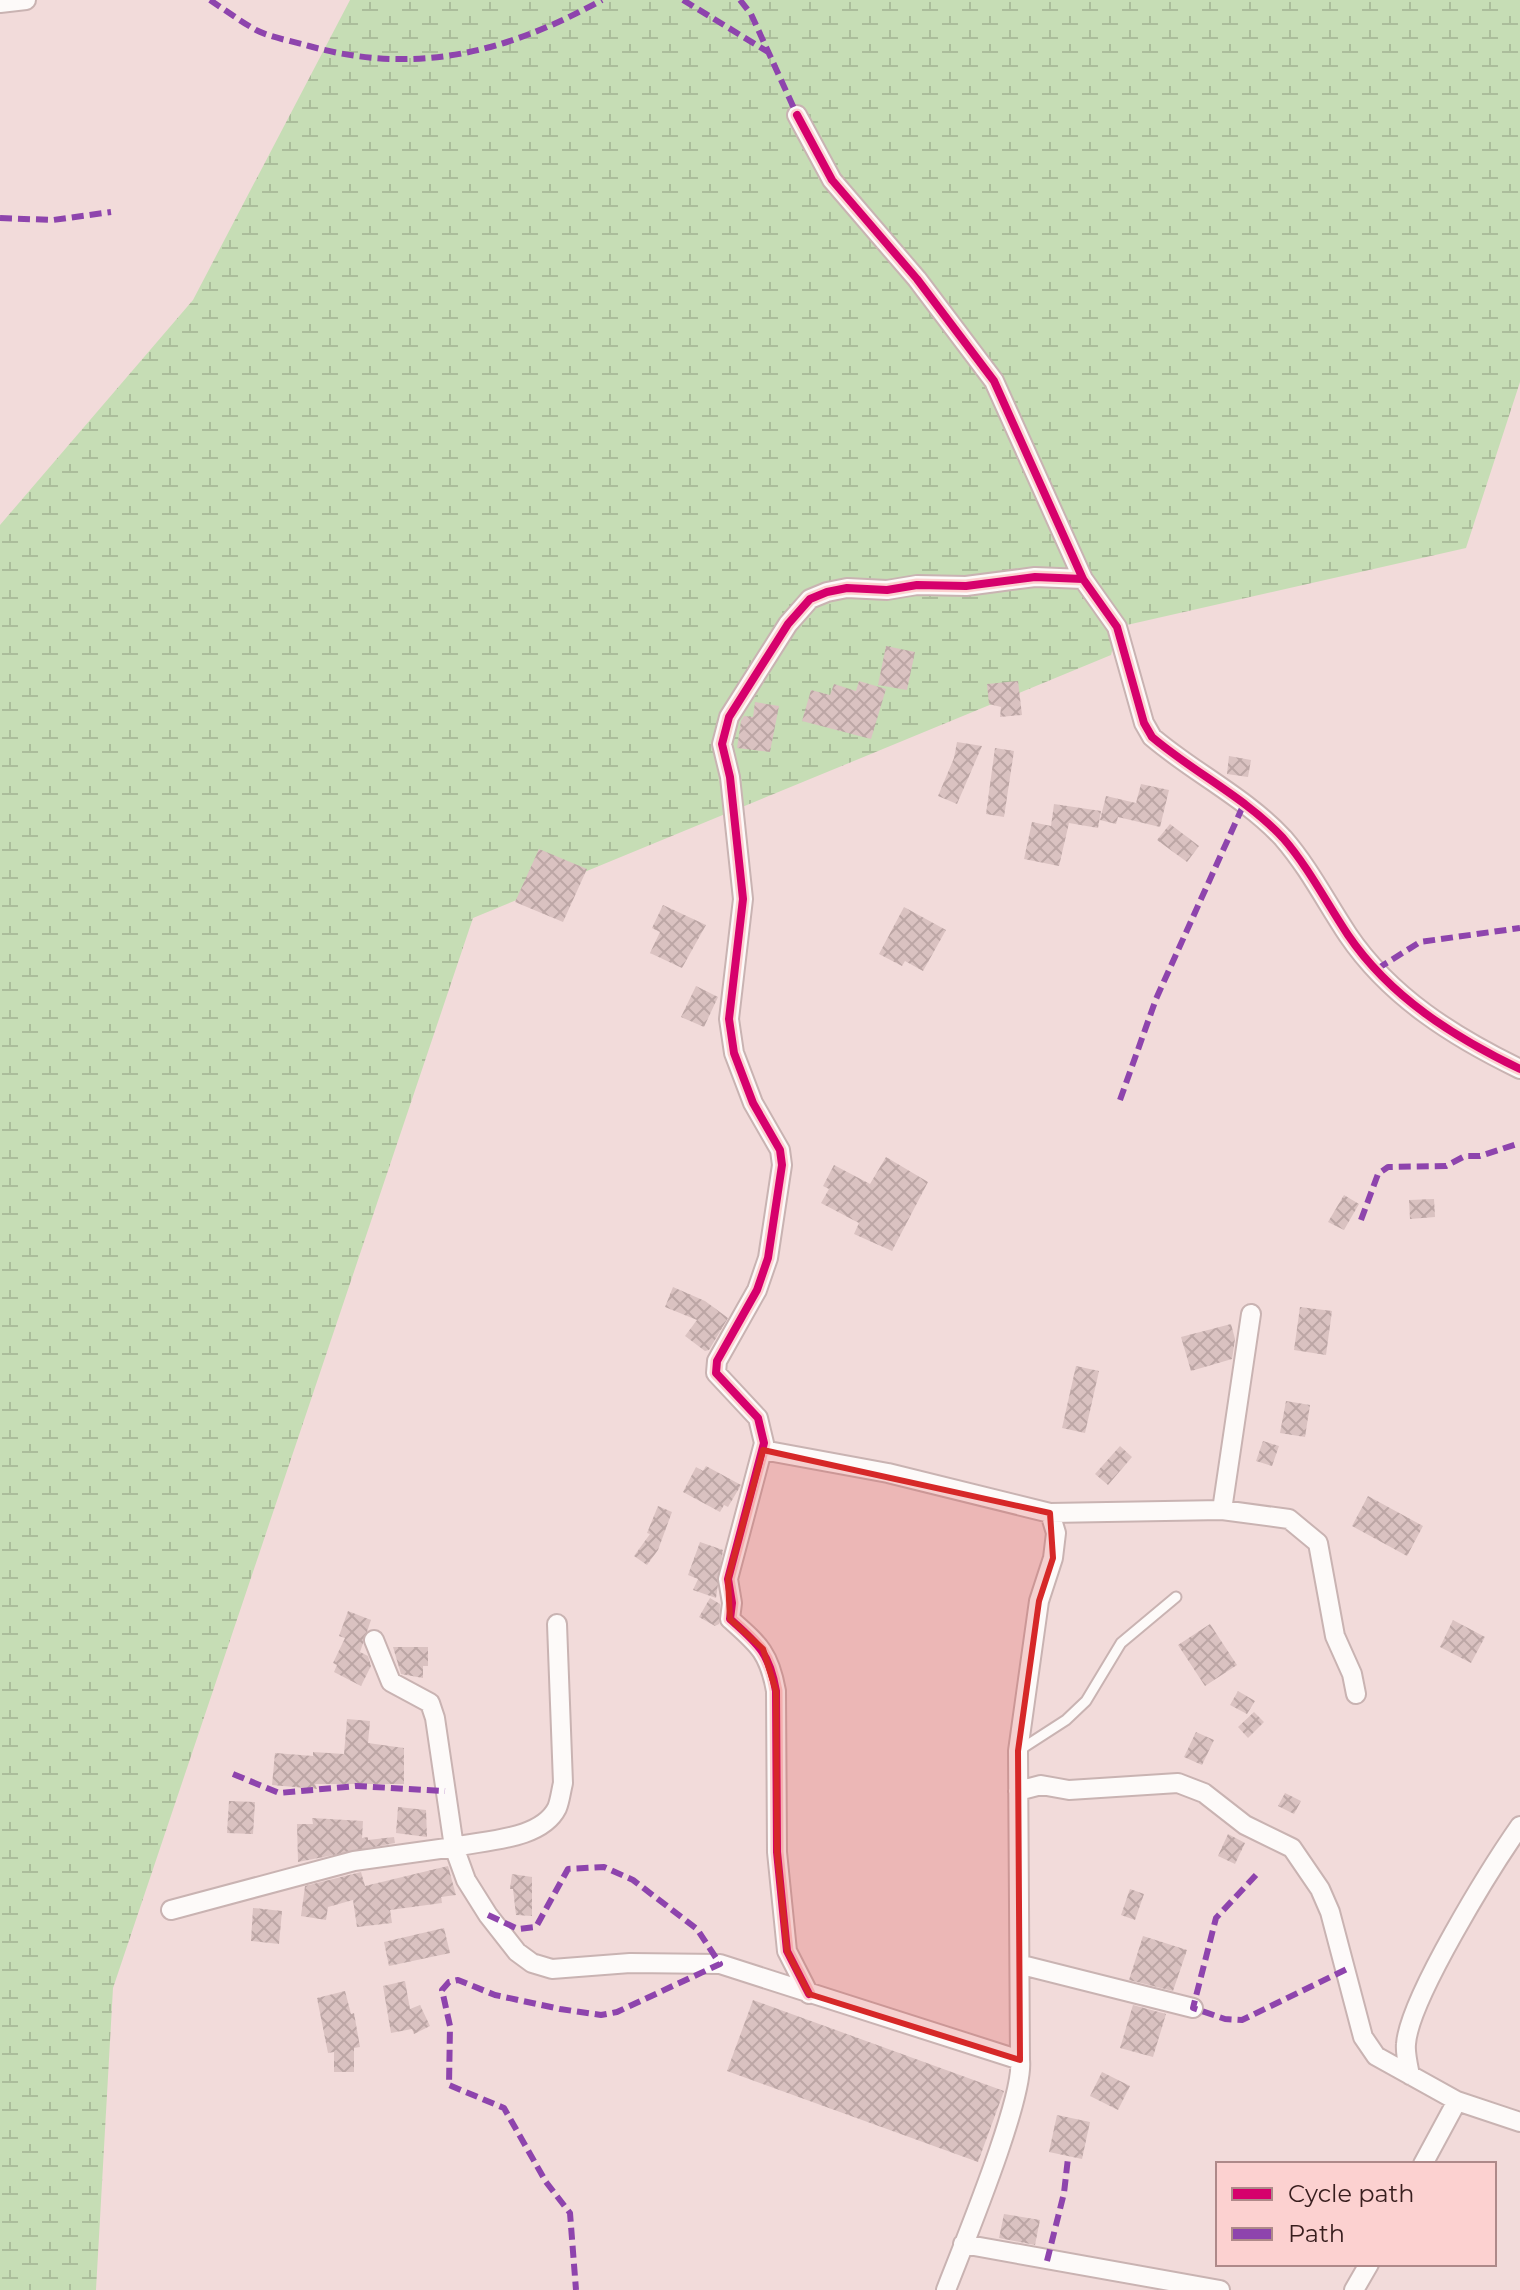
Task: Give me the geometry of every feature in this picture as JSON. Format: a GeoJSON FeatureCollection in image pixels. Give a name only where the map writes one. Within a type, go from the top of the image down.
{"type":"FeatureCollection","features":[{"type":"Feature","properties":{"kind":"street"},"geometry":{"type":"LineString","coordinates":[[0,3],[26,0]]}},
{"type":"Feature","properties":{"kind":"street"},"geometry":{"type":"LineString","coordinates":[[797,115],[832,180],[917,279],[994,381],[1083,579],[1117,627],[1144,723],[1152,737],[1281,836],[1310,872],[1349,937],[1417,1009],[1455,1036],[1520,1069]]}},
{"type":"Feature","properties":{"kind":"street"},"geometry":{"type":"LineString","coordinates":[[809,1994],[787,1951],[777,1852],[776,1691],[772,1666],[763,1649],[730,1619],[732,1603],[728,1579],[763,1450],[763,1428],[758,1418],[716,1373],[721,1350],[757,1290],[768,1258],[782,1165],[780,1150],[753,1103],[734,1053],[729,1019],[743,899],[730,777],[722,744],[729,717],[788,624],[810,599],[847,588],[887,590],[917,585],[966,586],[1035,577],[1083,579]]}},
{"type":"Feature","properties":{"kind":"street"},"geometry":{"type":"LineString","coordinates":[[1222,1510],[1251,1314]]}},
{"type":"Feature","properties":{"kind":"street"},"geometry":{"type":"LineString","coordinates":[[763,1450],[888,1473],[1050,1513],[1222,1510],[1289,1519],[1318,1543],[1332,1627],[1356,1694]]}},
{"type":"Feature","properties":{"kind":"street"},"geometry":{"type":"LineString","coordinates":[[946,2290],[1018,2080],[1022,1965],[1018,1903],[1018,1751],[1039,1601],[1053,1558],[1056,1533],[1050,1513]]}},
{"type":"Feature","properties":{"kind":"street"},"geometry":{"type":"LineString","coordinates":[[171,1910],[354,1861],[454,1847],[526,1832],[543,1824],[557,1808],[563,1783],[557,1624]]}},
{"type":"Feature","properties":{"kind":"street"},"geometry":{"type":"LineString","coordinates":[[374,1640],[391,1682],[430,1703],[435,1718],[454,1847],[466,1880],[517,1952],[532,1963],[552,1969],[630,1963],[720,1964],[1020,2060]]}},
{"type":"Feature","properties":{"kind":"street"},"geometry":{"type":"LineString","coordinates":[[1018,1791],[1041,1785],[1069,1790],[1178,1783],[1204,1793],[1245,1825],[1292,1848],[1320,1889],[1330,1912],[1363,2037],[1376,2056],[1457,2101],[1520,2122]]}},
{"type":"Feature","properties":{"kind":"street"},"geometry":{"type":"LineString","coordinates":[[1410,2075],[1406,2043],[1417,2006],[1494,1864],[1520,1826]]}},
{"type":"Feature","properties":{"kind":"street"},"geometry":{"type":"LineString","coordinates":[[1022,1965],[1193,2008]]}},
{"type":"Feature","properties":{"kind":"street"},"geometry":{"type":"LineString","coordinates":[[1424,2162],[1457,2101]]}},
{"type":"Feature","properties":{"kind":"street"},"geometry":{"type":"LineString","coordinates":[[963,2244],[1208,2289]]}},
{"type":"Feature","properties":{"kind":"street"},"geometry":{"type":"LineString","coordinates":[[1354,2290],[1368,2266]]}},
{"type":"Feature","properties":{"kind":"lane"},"geometry":{"type":"LineString","coordinates":[[1018,1751],[1066,1720],[1086,1701],[1121,1643],[1176,1597]]}},
{"type":"Feature","properties":{"kind":"highlighted area"},"geometry":{"type":"Polygon","coordinates":[[[763,1450],[1050,1513],[1053,1558],[1039,1601],[1018,1751],[1020,2060],[809,1994],[787,1951],[777,1852],[776,1691],[763,1649],[730,1619],[728,1579],[763,1450]]]}},
{"type":"Feature","properties":{"kind":"green space"},"geometry":{"type":"Polygon","coordinates":[[[350,0],[1520,0],[1520,382],[1466,548],[1118,627],[1111,655],[473,918],[113,1988],[96,2290],[0,2290],[0,525],[193,300],[350,0]]]}},
{"type":"Feature","properties":{"kind":"building"},"geometry":{"type":"Polygon","coordinates":[[[886,646],[915,652],[907,690],[878,685],[886,646]]]}},
{"type":"Feature","properties":{"kind":"building"},"geometry":{"type":"Polygon","coordinates":[[[859,681],[886,689],[871,739],[802,721],[811,690],[830,695],[834,684],[856,691],[859,681]]]}},
{"type":"Feature","properties":{"kind":"building"},"geometry":{"type":"Polygon","coordinates":[[[1018,681],[1022,715],[1000,717],[1001,707],[989,704],[987,684],[1018,681]]]}},
{"type":"Feature","properties":{"kind":"building"},"geometry":{"type":"Polygon","coordinates":[[[755,702],[779,706],[770,752],[737,748],[741,721],[744,716],[753,717],[755,702]]]}},
{"type":"Feature","properties":{"kind":"building"},"geometry":{"type":"Polygon","coordinates":[[[957,742],[982,746],[957,804],[938,796],[954,758],[957,742]]]}},
{"type":"Feature","properties":{"kind":"building"},"geometry":{"type":"Polygon","coordinates":[[[995,748],[1014,751],[1004,817],[986,814],[995,748]]]}},
{"type":"Feature","properties":{"kind":"building"},"geometry":{"type":"Polygon","coordinates":[[[1229,756],[1251,760],[1248,777],[1227,774],[1229,756]]]}},
{"type":"Feature","properties":{"kind":"building"},"geometry":{"type":"Polygon","coordinates":[[[1141,784],[1169,790],[1160,827],[1118,817],[1116,824],[1100,820],[1106,796],[1136,803],[1141,784]]]}},
{"type":"Feature","properties":{"kind":"building"},"geometry":{"type":"Polygon","coordinates":[[[1054,804],[1101,811],[1098,828],[1069,823],[1059,866],[1024,859],[1032,822],[1051,826],[1054,804]]]}},
{"type":"Feature","properties":{"kind":"building"},"geometry":{"type":"Polygon","coordinates":[[[1170,824],[1199,846],[1187,862],[1157,840],[1170,824]]]}},
{"type":"Feature","properties":{"kind":"building"},"geometry":{"type":"Polygon","coordinates":[[[539,849],[587,869],[563,922],[515,902],[539,849]]]}},
{"type":"Feature","properties":{"kind":"building"},"geometry":{"type":"Polygon","coordinates":[[[663,905],[706,925],[682,968],[650,953],[660,932],[652,928],[663,905]]]}},
{"type":"Feature","properties":{"kind":"building"},"geometry":{"type":"Polygon","coordinates":[[[904,907],[946,930],[923,971],[905,961],[902,966],[879,954],[904,907]]]}},
{"type":"Feature","properties":{"kind":"building"},"geometry":{"type":"Polygon","coordinates":[[[696,986],[718,997],[704,1027],[681,1017],[696,986]]]}},
{"type":"Feature","properties":{"kind":"building"},"geometry":{"type":"Polygon","coordinates":[[[886,1157],[928,1182],[892,1251],[854,1234],[859,1223],[821,1203],[829,1189],[823,1186],[834,1165],[870,1184],[886,1157]]]}},
{"type":"Feature","properties":{"kind":"building"},"geometry":{"type":"Polygon","coordinates":[[[1344,1195],[1359,1204],[1344,1230],[1328,1222],[1344,1195]]]}},
{"type":"Feature","properties":{"kind":"building"},"geometry":{"type":"Polygon","coordinates":[[[1434,1199],[1435,1217],[1410,1219],[1409,1200],[1434,1199]]]}},
{"type":"Feature","properties":{"kind":"building"},"geometry":{"type":"Polygon","coordinates":[[[673,1287],[705,1301],[728,1318],[709,1350],[705,1351],[685,1336],[697,1320],[665,1307],[673,1287]]]}},
{"type":"Feature","properties":{"kind":"building"},"geometry":{"type":"Polygon","coordinates":[[[1300,1307],[1332,1311],[1326,1355],[1294,1350],[1300,1307]]]}},
{"type":"Feature","properties":{"kind":"building"},"geometry":{"type":"Polygon","coordinates":[[[1231,1324],[1235,1339],[1232,1359],[1191,1371],[1181,1337],[1231,1324]]]}},
{"type":"Feature","properties":{"kind":"building"},"geometry":{"type":"Polygon","coordinates":[[[1076,1366],[1099,1371],[1085,1433],[1062,1428],[1076,1366]]]}},
{"type":"Feature","properties":{"kind":"building"},"geometry":{"type":"Polygon","coordinates":[[[1286,1401],[1310,1405],[1305,1437],[1280,1433],[1286,1401]]]}},
{"type":"Feature","properties":{"kind":"building"},"geometry":{"type":"Polygon","coordinates":[[[1263,1441],[1279,1446],[1272,1466],[1256,1461],[1263,1441]]]}},
{"type":"Feature","properties":{"kind":"building"},"geometry":{"type":"Polygon","coordinates":[[[1120,1446],[1132,1457],[1108,1485],[1095,1474],[1120,1446]]]}},
{"type":"Feature","properties":{"kind":"building"},"geometry":{"type":"Polygon","coordinates":[[[706,1466],[741,1485],[728,1507],[724,1505],[720,1512],[683,1492],[696,1467],[703,1471],[706,1466]]]}},
{"type":"Feature","properties":{"kind":"building"},"geometry":{"type":"Polygon","coordinates":[[[1368,1496],[1423,1526],[1407,1556],[1352,1526],[1368,1496]]]}},
{"type":"Feature","properties":{"kind":"building"},"geometry":{"type":"Polygon","coordinates":[[[658,1506],[672,1512],[658,1550],[647,1565],[634,1556],[650,1534],[647,1533],[658,1506]]]}},
{"type":"Feature","properties":{"kind":"building"},"geometry":{"type":"Polygon","coordinates":[[[700,1542],[723,1550],[716,1598],[693,1590],[698,1579],[688,1575],[700,1542]]]}},
{"type":"Feature","properties":{"kind":"building"},"geometry":{"type":"Polygon","coordinates":[[[710,1598],[720,1604],[719,1624],[715,1626],[699,1617],[710,1598]]]}},
{"type":"Feature","properties":{"kind":"building"},"geometry":{"type":"Polygon","coordinates":[[[348,1611],[371,1620],[360,1652],[368,1656],[371,1666],[361,1686],[334,1672],[337,1665],[333,1663],[345,1638],[339,1636],[348,1611]]]}},
{"type":"Feature","properties":{"kind":"building"},"geometry":{"type":"Polygon","coordinates":[[[1453,1620],[1485,1637],[1471,1663],[1440,1647],[1453,1620]]]}},
{"type":"Feature","properties":{"kind":"building"},"geometry":{"type":"Polygon","coordinates":[[[1210,1624],[1237,1665],[1205,1686],[1178,1645],[1210,1624]]]}},
{"type":"Feature","properties":{"kind":"building"},"geometry":{"type":"Polygon","coordinates":[[[393,1647],[428,1647],[428,1666],[423,1666],[423,1678],[401,1674],[393,1647]]]}},
{"type":"Feature","properties":{"kind":"building"},"geometry":{"type":"Polygon","coordinates":[[[1238,1691],[1255,1701],[1247,1714],[1230,1705],[1238,1691]]]}},
{"type":"Feature","properties":{"kind":"building"},"geometry":{"type":"Polygon","coordinates":[[[1254,1712],[1264,1722],[1248,1738],[1238,1727],[1254,1712]]]}},
{"type":"Feature","properties":{"kind":"building"},"geometry":{"type":"Polygon","coordinates":[[[347,1719],[370,1721],[368,1743],[404,1748],[404,1784],[315,1784],[317,1789],[272,1785],[275,1753],[313,1756],[313,1752],[344,1754],[347,1719]]]}},
{"type":"Feature","properties":{"kind":"building"},"geometry":{"type":"Polygon","coordinates":[[[1196,1732],[1214,1740],[1202,1765],[1184,1757],[1196,1732]]]}},
{"type":"Feature","properties":{"kind":"building"},"geometry":{"type":"Polygon","coordinates":[[[1285,1793],[1301,1801],[1294,1814],[1278,1806],[1285,1793]]]}},
{"type":"Feature","properties":{"kind":"building"},"geometry":{"type":"Polygon","coordinates":[[[229,1801],[255,1802],[253,1834],[227,1833],[229,1801]]]}},
{"type":"Feature","properties":{"kind":"building"},"geometry":{"type":"Polygon","coordinates":[[[398,1807],[426,1810],[427,1837],[396,1833],[398,1807]]]}},
{"type":"Feature","properties":{"kind":"building"},"geometry":{"type":"Polygon","coordinates":[[[312,1818],[363,1821],[362,1838],[394,1837],[395,1843],[298,1862],[297,1824],[313,1824],[312,1818]]]}},
{"type":"Feature","properties":{"kind":"building"},"geometry":{"type":"Polygon","coordinates":[[[1228,1834],[1245,1843],[1235,1864],[1218,1856],[1228,1834]]]}},
{"type":"Feature","properties":{"kind":"building"},"geometry":{"type":"Polygon","coordinates":[[[448,1866],[456,1895],[441,1897],[442,1903],[390,1910],[392,1923],[357,1927],[353,1900],[328,1907],[326,1920],[301,1916],[305,1886],[361,1872],[365,1886],[448,1866]]]}},
{"type":"Feature","properties":{"kind":"building"},"geometry":{"type":"Polygon","coordinates":[[[512,1874],[532,1877],[532,1916],[516,1915],[513,1889],[510,1889],[512,1874]]]}},
{"type":"Feature","properties":{"kind":"building"},"geometry":{"type":"Polygon","coordinates":[[[1130,1889],[1144,1894],[1135,1920],[1121,1915],[1130,1889]]]}},
{"type":"Feature","properties":{"kind":"building"},"geometry":{"type":"Polygon","coordinates":[[[253,1908],[282,1911],[279,1944],[251,1941],[253,1908]]]}},
{"type":"Feature","properties":{"kind":"building"},"geometry":{"type":"Polygon","coordinates":[[[444,1928],[450,1953],[389,1966],[384,1942],[444,1928]]]}},
{"type":"Feature","properties":{"kind":"building"},"geometry":{"type":"Polygon","coordinates":[[[1143,1936],[1187,1950],[1173,1991],[1129,1980],[1143,1936]]]}},
{"type":"Feature","properties":{"kind":"building"},"geometry":{"type":"Polygon","coordinates":[[[405,1981],[410,2009],[420,2005],[430,2026],[414,2034],[412,2029],[391,2033],[383,1986],[405,1981]]]}},
{"type":"Feature","properties":{"kind":"building"},"geometry":{"type":"Polygon","coordinates":[[[345,1991],[351,2014],[354,2013],[360,2047],[354,2048],[354,2072],[334,2072],[334,2052],[328,2053],[317,1998],[345,1991]]]}},
{"type":"Feature","properties":{"kind":"building"},"geometry":{"type":"Polygon","coordinates":[[[753,2000],[1004,2091],[978,2162],[727,2071],[753,2000]]]}},
{"type":"Feature","properties":{"kind":"building"},"geometry":{"type":"Polygon","coordinates":[[[1133,2005],[1166,2014],[1153,2057],[1120,2048],[1133,2005]]]}},
{"type":"Feature","properties":{"kind":"building"},"geometry":{"type":"Polygon","coordinates":[[[1102,2072],[1130,2086],[1118,2110],[1090,2096],[1102,2072]]]}},
{"type":"Feature","properties":{"kind":"building"},"geometry":{"type":"Polygon","coordinates":[[[1057,2115],[1090,2122],[1082,2159],[1049,2152],[1057,2115]]]}},
{"type":"Feature","properties":{"kind":"building"},"geometry":{"type":"Polygon","coordinates":[[[1004,2214],[1040,2220],[1035,2245],[999,2238],[1004,2214]]]}},
{"type":"Feature","properties":{"kind":"marked path"},"geometry":{"type":"LineString","coordinates":[[210,0],[250,27],[269,35],[349,55],[387,59],[460,54],[496,45],[567,18],[602,0]]}},
{"type":"Feature","properties":{"kind":"marked path"},"geometry":{"type":"LineString","coordinates":[[683,0],[768,52]]}},
{"type":"Feature","properties":{"kind":"marked path"},"geometry":{"type":"LineString","coordinates":[[740,0],[751,14],[797,115]]}},
{"type":"Feature","properties":{"kind":"marked path"},"geometry":{"type":"LineString","coordinates":[[0,218],[53,220],[111,212]]}},
{"type":"Feature","properties":{"kind":"marked path"},"geometry":{"type":"LineString","coordinates":[[1120,1100],[1156,999],[1243,806]]}},
{"type":"Feature","properties":{"kind":"marked path"},"geometry":{"type":"LineString","coordinates":[[1377,969],[1420,942],[1520,928]]}},
{"type":"Feature","properties":{"kind":"marked path"},"geometry":{"type":"LineString","coordinates":[[1361,1220],[1378,1174],[1388,1167],[1446,1166],[1465,1156],[1480,1156],[1520,1143]]}},
{"type":"Feature","properties":{"kind":"marked path"},"geometry":{"type":"LineString","coordinates":[[233,1774],[279,1793],[356,1786],[445,1791]]}},
{"type":"Feature","properties":{"kind":"marked path"},"geometry":{"type":"LineString","coordinates":[[488,1915],[518,1929],[536,1927],[568,1869],[604,1867],[633,1880],[697,1929],[720,1964],[617,2012],[601,2015],[495,1995],[458,1980],[449,1982],[442,1990],[450,2026],[449,2085],[504,2108],[546,2182],[570,2213],[576,2290]]}},
{"type":"Feature","properties":{"kind":"marked path"},"geometry":{"type":"LineString","coordinates":[[1256,1875],[1216,1918],[1193,2008],[1225,2019],[1242,2020],[1347,1969]]}},
{"type":"Feature","properties":{"kind":"marked path"},"geometry":{"type":"LineString","coordinates":[[1047,2261],[1064,2193],[1068,2158]]}},
{"type":"Feature","properties":{"kind":"cycle path"},"geometry":{"type":"LineString","coordinates":[[797,115],[832,180],[917,279],[994,381],[1083,579],[1117,627],[1144,723],[1152,737],[1253,810],[1283,838],[1348,935],[1383,978],[1448,1029],[1520,1069]]}},
{"type":"Feature","properties":{"kind":"cycle path"},"geometry":{"type":"LineString","coordinates":[[809,1994],[787,1951],[777,1852],[776,1691],[770,1667],[761,1650],[730,1619],[732,1603],[728,1579],[764,1443],[758,1418],[716,1373],[717,1361],[757,1290],[768,1258],[782,1165],[780,1150],[753,1103],[734,1053],[729,1019],[743,899],[730,777],[722,744],[729,717],[788,624],[810,599],[847,588],[887,590],[917,585],[966,586],[1035,577],[1083,579]]}}]}
